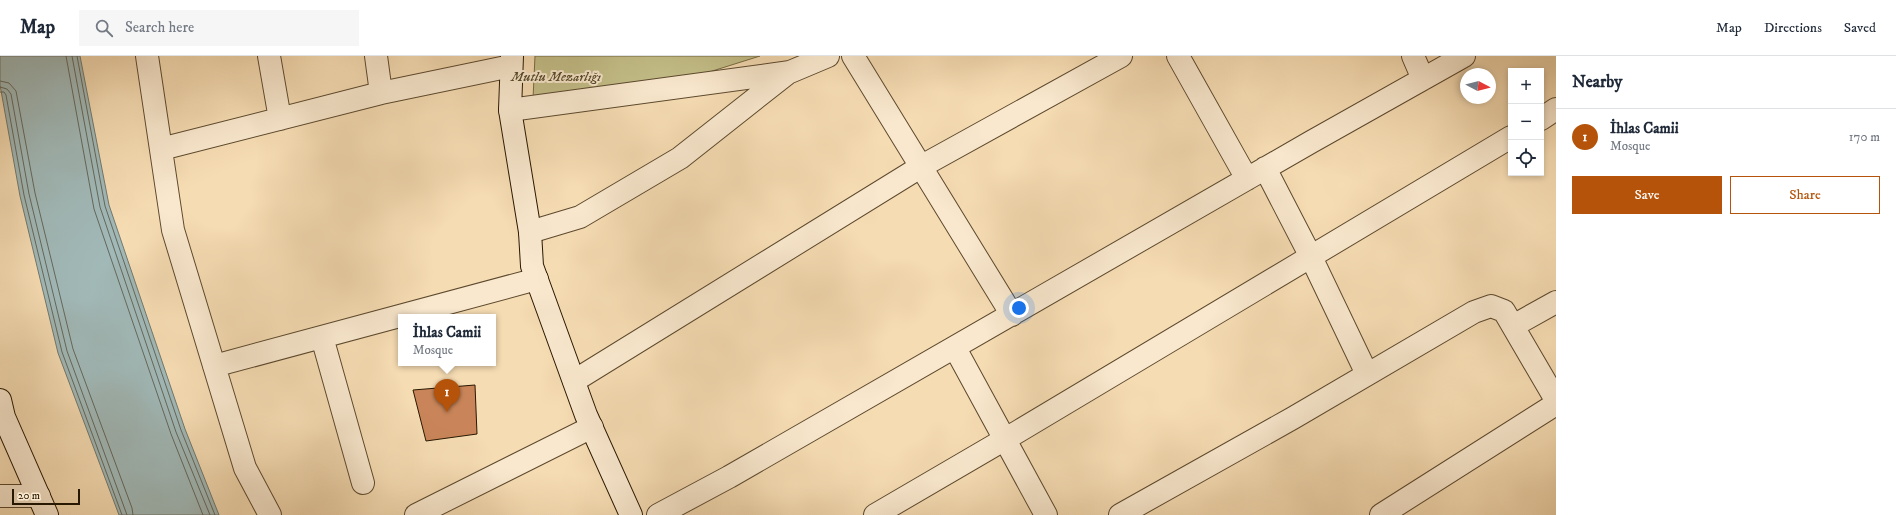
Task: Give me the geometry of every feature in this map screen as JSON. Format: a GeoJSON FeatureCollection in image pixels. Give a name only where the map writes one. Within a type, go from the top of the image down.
{"type":"FeatureCollection","features":[{"type":"Feature","properties":{"kind":"street"},"geometry":{"type":"LineString","coordinates":[[147,56],[173,230],[245,468],[270,515]]}},
{"type":"Feature","properties":{"kind":"street"},"geometry":{"type":"LineString","coordinates":[[269,56],[280,119]]}},
{"type":"Feature","properties":{"kind":"street"},"geometry":{"type":"LineString","coordinates":[[376,56],[381,93]]}},
{"type":"Feature","properties":{"kind":"street"},"geometry":{"type":"LineString","coordinates":[[510,110],[790,72],[828,56]]}},
{"type":"Feature","properties":{"kind":"street"},"geometry":{"type":"LineString","coordinates":[[853,56],[922,166],[1012,315]]}},
{"type":"Feature","properties":{"kind":"street"},"geometry":{"type":"LineString","coordinates":[[574,381],[922,166],[1121,56]]}},
{"type":"Feature","properties":{"kind":"street"},"geometry":{"type":"LineString","coordinates":[[1178,56],[1311,257],[1367,374]]}},
{"type":"Feature","properties":{"kind":"street"},"geometry":{"type":"LineString","coordinates":[[1413,56],[1423,79]]}},
{"type":"Feature","properties":{"kind":"street"},"geometry":{"type":"LineString","coordinates":[[658,515],[729,477],[1256,173],[1464,56]]}},
{"type":"Feature","properties":{"kind":"street"},"geometry":{"type":"LineString","coordinates":[[161,149],[512,61],[510,110],[530,232],[532,266],[592,427],[631,515]]}},
{"type":"Feature","properties":{"kind":"street"},"geometry":{"type":"LineString","coordinates":[[530,232],[580,217],[680,158],[790,72]]}},
{"type":"Feature","properties":{"kind":"street"},"geometry":{"type":"LineString","coordinates":[[1544,116],[1556,109]]}},
{"type":"Feature","properties":{"kind":"street"},"geometry":{"type":"LineString","coordinates":[[875,515],[1005,440],[1508,139]]}},
{"type":"Feature","properties":{"kind":"street"},"geometry":{"type":"LineString","coordinates":[[407,314],[537,279]]}},
{"type":"Feature","properties":{"kind":"street"},"geometry":{"type":"LineString","coordinates":[[1512,326],[1556,302]]}},
{"type":"Feature","properties":{"kind":"street"},"geometry":{"type":"LineString","coordinates":[[1120,515],[1293,418],[1474,312],[1491,306],[1504,311],[1556,400]]}},
{"type":"Feature","properties":{"kind":"street"},"geometry":{"type":"LineString","coordinates":[[214,366],[398,316]]}},
{"type":"Feature","properties":{"kind":"street"},"geometry":{"type":"LineString","coordinates":[[322,337],[363,482]]}},
{"type":"Feature","properties":{"kind":"street"},"geometry":{"type":"LineString","coordinates":[[955,348],[1046,515]]}},
{"type":"Feature","properties":{"kind":"street"},"geometry":{"type":"LineString","coordinates":[[0,400],[4,417],[43,505]]}},
{"type":"Feature","properties":{"kind":"street"},"geometry":{"type":"LineString","coordinates":[[1381,515],[1556,404]]}},
{"type":"Feature","properties":{"kind":"street"},"geometry":{"type":"LineString","coordinates":[[416,515],[592,427]]}},
{"type":"Feature","properties":{"kind":"street"},"geometry":{"type":"LineString","coordinates":[[0,496],[43,505]]}},
{"type":"Feature","properties":{"kind":"green space","name":"Mutlu Mezarlığı"},"geometry":{"type":"Polygon","coordinates":[[[535,56],[760,56],[706,73],[533,99],[535,56]]]}},
{"type":"Feature","properties":{"kind":"water"},"geometry":{"type":"Polygon","coordinates":[[[0,56],[80,56],[109,205],[185,429],[219,515],[119,515],[58,353],[20,196],[0,85],[0,56]]]}},
{"type":"Feature","properties":{"kind":"building"},"geometry":{"type":"Polygon","coordinates":[[[475,385],[477,434],[426,441],[413,390],[475,385]]]}},
{"type":"Feature","properties":{"kind":"place","name":"İhlas Camii"},"geometry":{"type":"Point","coordinates":[447,412]}}]}
